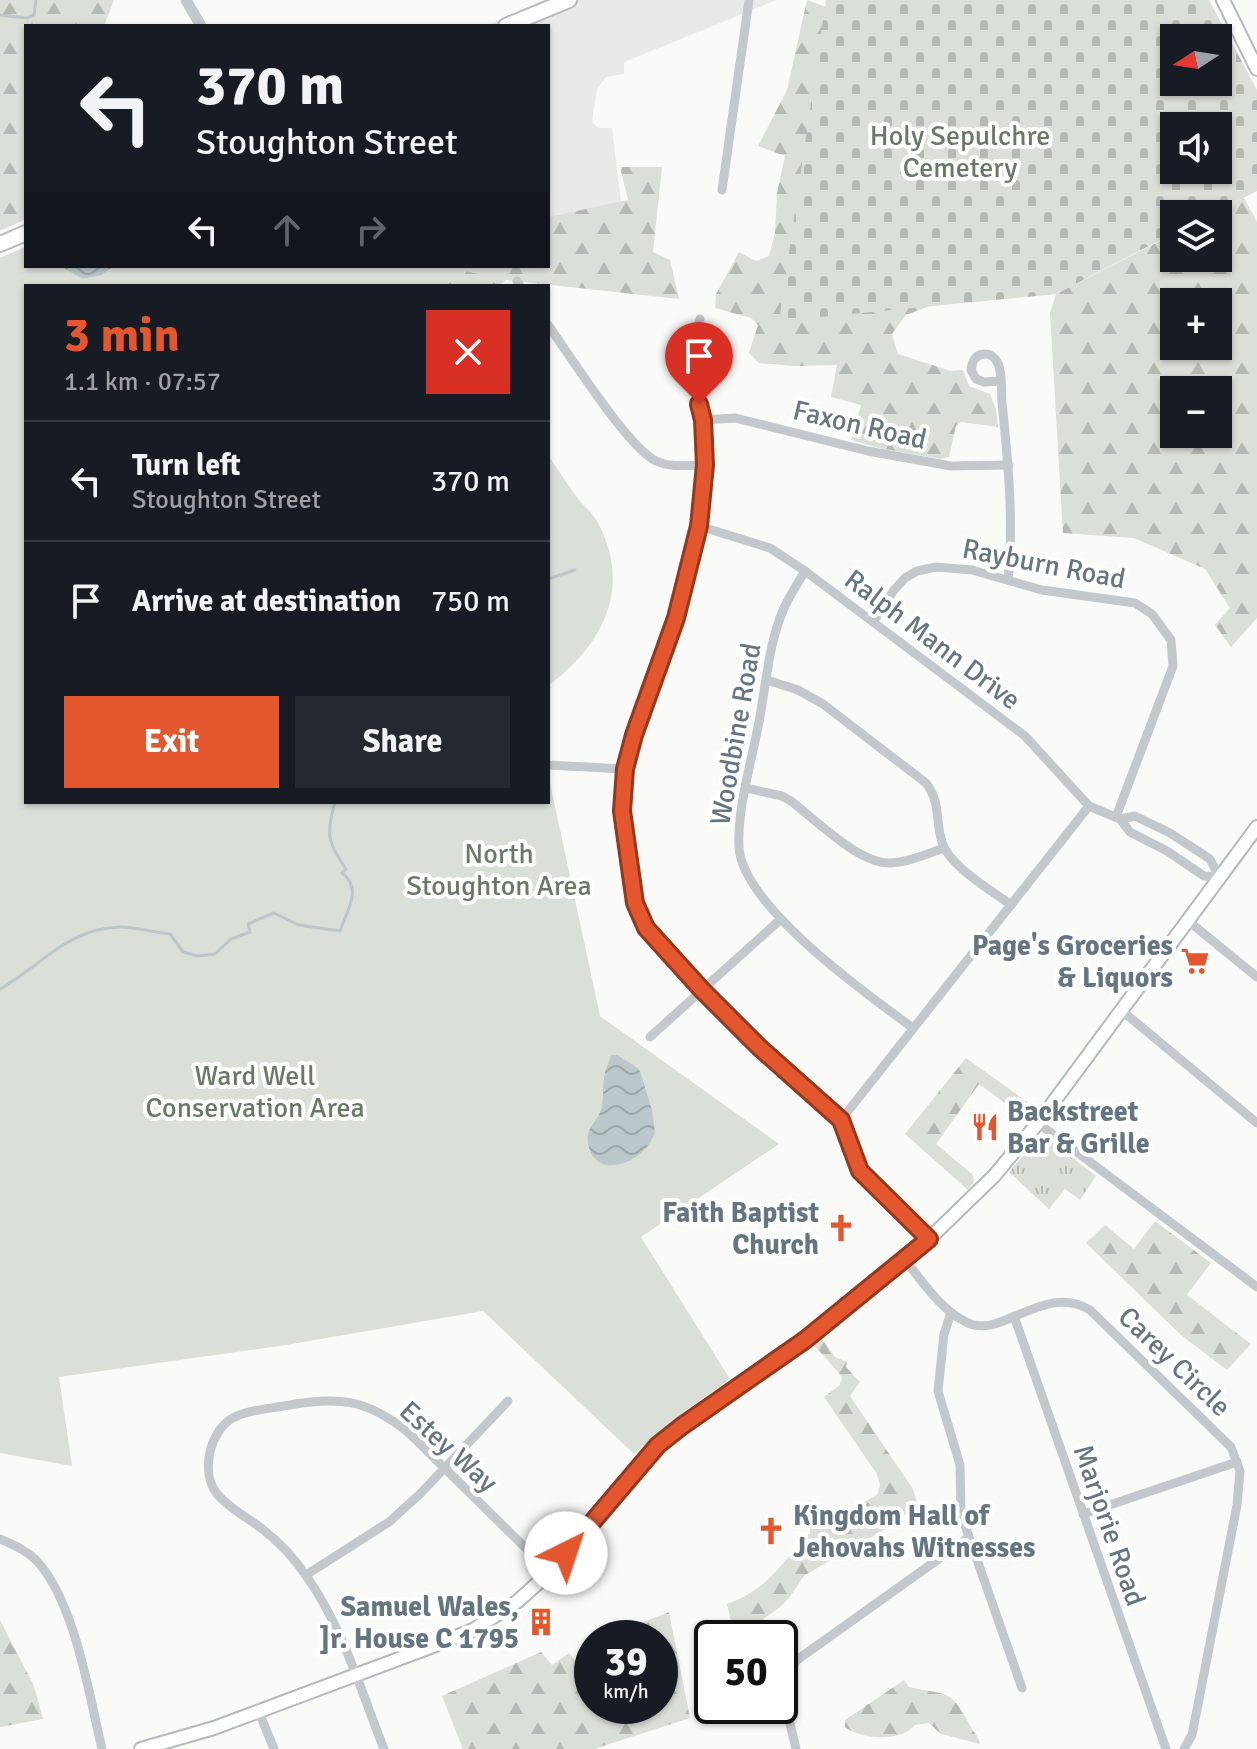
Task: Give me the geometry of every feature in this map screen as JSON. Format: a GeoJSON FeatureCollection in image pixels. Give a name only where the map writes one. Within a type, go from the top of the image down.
{"type":"FeatureCollection","features":[{"type":"Feature","properties":{"kind":"main road"},"geometry":{"type":"LineString","coordinates":[[511,24],[569,0]]}},
{"type":"Feature","properties":{"kind":"main road"},"geometry":{"type":"LineString","coordinates":[[1223,0],[1257,69]]}},
{"type":"Feature","properties":{"kind":"main road"},"geometry":{"type":"LineString","coordinates":[[0,244],[24,234]]}},
{"type":"Feature","properties":{"kind":"main road"},"geometry":{"type":"LineString","coordinates":[[141,1749],[214,1728],[454,1637],[496,1617],[518,1601],[550,1572],[658,1445],[805,1340],[905,1260],[994,1176],[1038,1123],[1257,827]]}},
{"type":"Feature","properties":{"kind":"street"},"geometry":{"type":"LineString","coordinates":[[186,0],[200,24]]}},
{"type":"Feature","properties":{"kind":"street"},"geometry":{"type":"LineString","coordinates":[[722,190],[749,0]]}},
{"type":"Feature","properties":{"kind":"street"},"geometry":{"type":"LineString","coordinates":[[700,319],[693,346],[695,387],[703,420],[705,465],[699,526],[676,618],[625,769],[622,811],[630,881],[639,916],[646,928],[759,1047],[841,1120],[860,1171],[929,1239]]}},
{"type":"Feature","properties":{"kind":"street"},"geometry":{"type":"LineString","coordinates":[[550,328],[629,437],[646,455],[663,464],[705,465]]}},
{"type":"Feature","properties":{"kind":"street"},"geometry":{"type":"LineString","coordinates":[[1000,381],[1012,523],[1008,580]]}},
{"type":"Feature","properties":{"kind":"street","name":"Faxon Road"},"geometry":{"type":"LineString","coordinates":[[703,420],[735,418],[868,451],[951,466],[1009,465]]}},
{"type":"Feature","properties":{"kind":"street","name":"Ralph Mann Drive"},"geometry":{"type":"LineString","coordinates":[[699,526],[770,548],[805,571],[1025,736],[1089,806],[1118,818],[1130,832],[1167,851],[1204,876],[1219,877]]}},
{"type":"Feature","properties":{"kind":"street","name":"Rayburn Road"},"geometry":{"type":"LineString","coordinates":[[873,622],[905,578],[917,571],[951,567],[1059,594],[1135,603],[1152,614],[1171,640],[1174,657],[1118,818]]}},
{"type":"Feature","properties":{"kind":"street","name":"Woodbine Road"},"geometry":{"type":"LineString","coordinates":[[805,571],[780,619],[746,788],[739,849],[749,875],[781,919],[827,964],[913,1028]]}},
{"type":"Feature","properties":{"kind":"street"},"geometry":{"type":"LineString","coordinates":[[767,680],[798,690],[823,704],[926,783],[937,802],[944,848],[954,861],[1011,905]]}},
{"type":"Feature","properties":{"kind":"street"},"geometry":{"type":"LineString","coordinates":[[550,765],[625,769]]}},
{"type":"Feature","properties":{"kind":"street"},"geometry":{"type":"LineString","coordinates":[[746,788],[791,801],[852,848],[873,860],[896,862],[944,848]]}},
{"type":"Feature","properties":{"kind":"street"},"geometry":{"type":"LineString","coordinates":[[841,1120],[1089,806]]}},
{"type":"Feature","properties":{"kind":"street","name":"Ralph Mann Drive"},"geometry":{"type":"LineString","coordinates":[[1118,818],[1135,816],[1170,833],[1210,859],[1219,877]]}},
{"type":"Feature","properties":{"kind":"street"},"geometry":{"type":"LineString","coordinates":[[650,1037],[781,919]]}},
{"type":"Feature","properties":{"kind":"street"},"geometry":{"type":"LineString","coordinates":[[1187,920],[1257,977]]}},
{"type":"Feature","properties":{"kind":"street"},"geometry":{"type":"LineString","coordinates":[[1121,1010],[1257,1123]]}},
{"type":"Feature","properties":{"kind":"street"},"geometry":{"type":"LineString","coordinates":[[1038,1123],[1257,1287]]}},
{"type":"Feature","properties":{"kind":"street"},"geometry":{"type":"LineString","coordinates":[[905,1260],[951,1313],[944,1334],[938,1391],[962,1474],[959,1505],[1022,1688]]}},
{"type":"Feature","properties":{"kind":"street","name":"Carey Circle"},"geometry":{"type":"LineString","coordinates":[[951,1313],[978,1326],[1064,1300],[1076,1302],[1090,1310],[1226,1440],[1237,1462]]}},
{"type":"Feature","properties":{"kind":"street","name":"Marjorie Road"},"geometry":{"type":"LineString","coordinates":[[1014,1316],[1166,1749]]}},
{"type":"Feature","properties":{"kind":"street","name":"Estey Way"},"geometry":{"type":"LineString","coordinates":[[384,1749],[339,1634],[306,1575],[264,1530],[217,1494],[210,1482],[208,1461],[218,1432],[230,1420],[248,1413],[317,1400],[346,1400],[368,1407],[389,1417],[550,1572]]}},
{"type":"Feature","properties":{"kind":"street"},"geometry":{"type":"LineString","coordinates":[[306,1575],[389,1522],[508,1401]]}},
{"type":"Feature","properties":{"kind":"street"},"geometry":{"type":"LineString","coordinates":[[1083,1514],[1237,1462],[1240,1481],[1237,1505],[1192,1735],[1184,1749]]}},
{"type":"Feature","properties":{"kind":"street"},"geometry":{"type":"LineString","coordinates":[[796,1749],[785,1694],[792,1666],[807,1650],[968,1538]]}},
{"type":"Feature","properties":{"kind":"street"},"geometry":{"type":"LineString","coordinates":[[0,1539],[24,1550],[38,1563],[56,1592],[70,1624],[102,1749]]}},
{"type":"Feature","properties":{"kind":"street"},"geometry":{"type":"LineString","coordinates":[[258,1710],[274,1749]]}},
{"type":"Feature","properties":{"kind":"shaded area"},"geometry":{"type":"Polygon","coordinates":[[[543,0],[777,0],[624,62],[624,74],[606,77],[597,89],[592,122],[598,128],[612,128],[621,202],[550,217],[550,24],[490,24],[543,0]]]}},
{"type":"Feature","properties":{"kind":"green space"},"geometry":{"type":"Polygon","coordinates":[[[0,0],[114,0],[105,24],[24,24],[24,220],[0,231],[0,0]]]}},
{"type":"Feature","properties":{"kind":"green space"},"geometry":{"type":"Polygon","coordinates":[[[807,0],[853,17],[940,302],[906,315],[892,334],[898,354],[951,371],[963,370],[969,386],[990,394],[996,409],[998,427],[961,422],[956,426],[949,457],[940,459],[851,440],[861,405],[831,397],[837,365],[759,363],[749,353],[758,325],[751,318],[715,308],[716,294],[739,252],[756,261],[769,256],[785,156],[758,146],[787,90],[807,0]]]}},
{"type":"Feature","properties":{"kind":"green space","name":"Holy Sepulchre Cemetery"},"geometry":{"type":"Polygon","coordinates":[[[826,0],[1209,0],[1222,24],[1160,24],[1160,96],[1232,96],[1232,43],[1257,90],[1257,191],[1232,204],[1232,200],[1160,200],[1160,240],[1056,294],[779,321],[826,0]]]}},
{"type":"Feature","properties":{"kind":"green space"},"geometry":{"type":"Polygon","coordinates":[[[620,167],[662,167],[653,252],[670,260],[679,299],[506,280],[501,284],[24,284],[0,258],[24,248],[24,268],[550,268],[550,217],[628,200],[620,167]]]}},
{"type":"Feature","properties":{"kind":"green space"},"geometry":{"type":"Polygon","coordinates":[[[1244,198],[1257,222],[1257,618],[1231,647],[1215,625],[1230,608],[1205,569],[1134,538],[1063,533],[1050,313],[1056,294],[1160,241],[1160,272],[1232,272],[1232,204],[1244,198]]]}},
{"type":"Feature","properties":{"kind":"green space","name":"Ward Well Conservation Area"},"geometry":{"type":"Polygon","coordinates":[[[24,248],[24,268],[438,268],[442,284],[24,284],[24,804],[550,804],[550,783],[600,1016],[779,1144],[641,1237],[730,1379],[682,1413],[634,1454],[483,1311],[286,1345],[59,1377],[72,1466],[0,1453],[0,258],[24,248]]]}},
{"type":"Feature","properties":{"kind":"green space"},"geometry":{"type":"Polygon","coordinates":[[[451,268],[508,268],[506,280],[451,268]]]}},
{"type":"Feature","properties":{"kind":"green space"},"geometry":{"type":"Polygon","coordinates":[[[550,458],[597,521],[613,572],[612,594],[597,634],[567,670],[550,684],[550,458]]]}},
{"type":"Feature","properties":{"kind":"green space"},"geometry":{"type":"Polygon","coordinates":[[[966,1058],[1037,1109],[1031,1116],[1016,1111],[979,1084],[936,1144],[973,1175],[974,1182],[968,1190],[905,1134],[966,1058]]]}},
{"type":"Feature","properties":{"kind":"green space"},"geometry":{"type":"Polygon","coordinates":[[[1042,1134],[1096,1176],[1080,1200],[1065,1189],[1049,1209],[1009,1172],[1042,1134]]]}},
{"type":"Feature","properties":{"kind":"green space"},"geometry":{"type":"Polygon","coordinates":[[[1155,1221],[1211,1263],[1187,1295],[1251,1344],[1227,1370],[1181,1335],[1086,1243],[1105,1225],[1134,1249],[1155,1221]]]}},
{"type":"Feature","properties":{"kind":"green space"},"geometry":{"type":"Polygon","coordinates":[[[821,1337],[835,1357],[847,1362],[846,1367],[860,1382],[850,1396],[913,1489],[917,1503],[896,1523],[805,1575],[785,1602],[763,1620],[731,1620],[727,1604],[765,1582],[810,1533],[802,1505],[810,1500],[827,1520],[877,1495],[880,1485],[877,1474],[824,1397],[840,1385],[842,1377],[814,1345],[821,1337]]]}},
{"type":"Feature","properties":{"kind":"green space"},"geometry":{"type":"Polygon","coordinates":[[[669,1612],[671,1620],[649,1620],[669,1612]]]}},
{"type":"Feature","properties":{"kind":"green space"},"geometry":{"type":"Polygon","coordinates":[[[0,1620],[34,1686],[43,1719],[0,1727],[0,1620]]]}},
{"type":"Feature","properties":{"kind":"green space"},"geometry":{"type":"Polygon","coordinates":[[[541,1652],[552,1665],[569,1653],[574,1659],[574,1724],[671,1724],[594,1749],[463,1749],[442,1696],[541,1652]]]}},
{"type":"Feature","properties":{"kind":"green space"},"geometry":{"type":"Polygon","coordinates":[[[678,1657],[690,1718],[678,1722],[678,1657]]]}},
{"type":"Feature","properties":{"kind":"green space"},"geometry":{"type":"Polygon","coordinates":[[[904,1680],[909,1687],[940,1693],[952,1699],[980,1744],[941,1734],[929,1723],[915,1725],[891,1737],[861,1735],[845,1727],[845,1720],[904,1680]]]}},
{"type":"Feature","properties":{"kind":"water"},"geometry":{"type":"Polygon","coordinates":[[[64,268],[111,268],[101,275],[83,279],[64,268]]]}},
{"type":"Feature","properties":{"kind":"water"},"geometry":{"type":"Polygon","coordinates":[[[611,1055],[617,1055],[640,1071],[652,1110],[655,1133],[641,1153],[631,1160],[609,1165],[599,1162],[592,1155],[588,1135],[601,1110],[611,1055]]]}},
{"type":"Feature","properties":{"kind":"waterway"},"geometry":{"type":"LineString","coordinates":[[0,15],[27,18],[34,15],[36,0]]}},
{"type":"Feature","properties":{"kind":"waterway"},"geometry":{"type":"LineString","coordinates":[[550,578],[575,570]]}},
{"type":"Feature","properties":{"kind":"waterway"},"geometry":{"type":"LineString","coordinates":[[0,989],[70,941],[102,929],[127,927],[170,934],[183,952],[198,956],[215,954],[231,939],[250,932],[248,924],[274,913],[299,925],[340,931],[352,900],[352,886],[342,873],[346,869],[330,837],[334,804]]}},
{"type":"Feature","properties":{"kind":"place","name":"Page's Groceries & Liquors"},"geometry":{"type":"Point","coordinates":[1195,961]}},
{"type":"Feature","properties":{"kind":"place","name":"Backstreet Bar & Grille"},"geometry":{"type":"Point","coordinates":[985,1127]}},
{"type":"Feature","properties":{"kind":"place","name":"Faith Baptist Church"},"geometry":{"type":"Point","coordinates":[841,1228]}},
{"type":"Feature","properties":{"kind":"place","name":"Kingdom Hall of Jehovahs Witnesses"},"geometry":{"type":"Point","coordinates":[771,1531]}},
{"type":"Feature","properties":{"kind":"place","name":"Samuel Wales, ]r. House C 1795"},"geometry":{"type":"Point","coordinates":[541,1622]}},
{"type":"Feature","properties":{"kind":"route"},"geometry":{"type":"LineString","coordinates":[[566,1553],[658,1445],[805,1340],[929,1239],[860,1171],[841,1120],[759,1047],[702,990],[646,928],[635,903],[622,811],[625,769],[676,618],[699,526],[705,465],[703,420],[699,404]]}},
{"type":"Feature","properties":{"kind":"park label","name":"North Stoughton Area"},"geometry":{"type":"Point","coordinates":[499,869]}}]}
